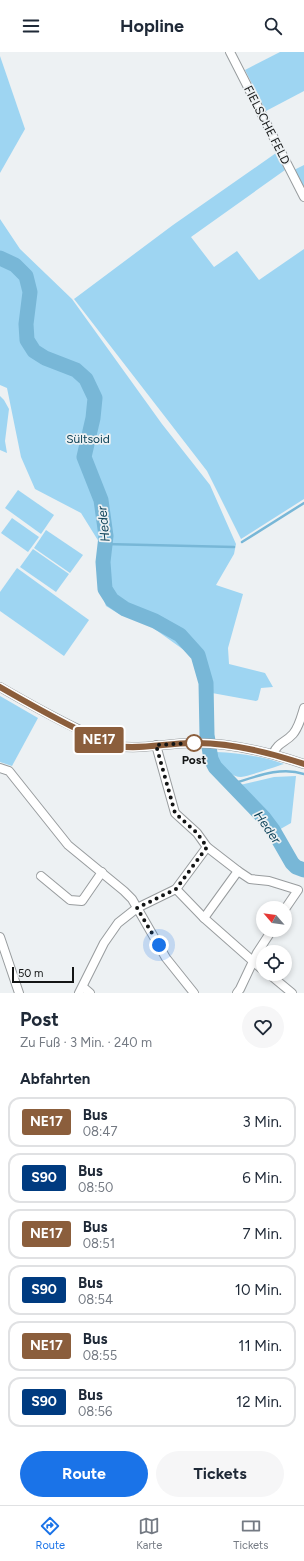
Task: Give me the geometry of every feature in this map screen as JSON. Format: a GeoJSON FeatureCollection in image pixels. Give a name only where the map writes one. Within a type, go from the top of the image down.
{"type":"FeatureCollection","features":[{"type":"Feature","properties":{"kind":"street","name":"FIELSCHE FELD"},"geometry":{"type":"LineString","coordinates":[[230,52],[304,197]]}},
{"type":"Feature","properties":{"kind":"street"},"geometry":{"type":"LineString","coordinates":[[0,687],[42,711],[101,741],[115,746],[133,747],[198,743],[239,746],[273,754],[304,764]]}},
{"type":"Feature","properties":{"kind":"street"},"geometry":{"type":"LineString","coordinates":[[273,754],[276,746],[292,735],[299,725],[304,708]]}},
{"type":"Feature","properties":{"kind":"street"},"geometry":{"type":"LineString","coordinates":[[156,745],[175,813],[197,833],[207,847],[250,879],[269,881],[298,890],[290,901]]}},
{"type":"Feature","properties":{"kind":"street"},"geometry":{"type":"LineString","coordinates":[[0,768],[10,771],[68,845],[124,891],[137,908],[166,958],[194,993]]}},
{"type":"Feature","properties":{"kind":"street"},"geometry":{"type":"LineString","coordinates":[[90,993],[81,990],[104,943],[118,923],[137,908],[176,889],[207,847]]}},
{"type":"Feature","properties":{"kind":"street"},"geometry":{"type":"LineString","coordinates":[[204,918],[238,871]]}},
{"type":"Feature","properties":{"kind":"street"},"geometry":{"type":"LineString","coordinates":[[41,876],[70,900],[82,901],[102,872]]}},
{"type":"Feature","properties":{"kind":"street"},"geometry":{"type":"LineString","coordinates":[[176,889],[204,918],[256,964]]}},
{"type":"Feature","properties":{"kind":"street"},"geometry":{"type":"LineString","coordinates":[[0,937],[19,993]]}},
{"type":"Feature","properties":{"kind":"street"},"geometry":{"type":"LineString","coordinates":[[237,993],[257,953],[267,937]]}},
{"type":"Feature","properties":{"kind":"street"},"geometry":{"type":"LineString","coordinates":[[277,981],[292,993]]}},
{"type":"Feature","properties":{"kind":"green space"},"geometry":{"type":"Polygon","coordinates":[[[280,52],[304,52],[304,91],[266,111],[245,70],[280,52]]]}},
{"type":"Feature","properties":{"kind":"green space"},"geometry":{"type":"Polygon","coordinates":[[[0,56],[25,129],[0,173],[0,56]]]}},
{"type":"Feature","properties":{"kind":"green space"},"geometry":{"type":"Polygon","coordinates":[[[276,153],[285,170],[191,237],[214,267],[237,251],[259,280],[304,249],[304,499],[241,539],[207,471],[74,299],[173,225],[276,153]]]}},
{"type":"Feature","properties":{"kind":"green space"},"geometry":{"type":"Polygon","coordinates":[[[304,165],[304,190],[294,170],[304,165]]]}},
{"type":"Feature","properties":{"kind":"green space","name":"Sültsoid"},"geometry":{"type":"Polygon","coordinates":[[[0,219],[20,249],[72,299],[162,424],[210,485],[236,544],[234,554],[216,585],[243,594],[228,648],[229,664],[265,673],[273,687],[261,688],[258,700],[256,701],[212,693],[213,682],[209,671],[210,681],[204,687],[195,658],[149,625],[119,614],[106,606],[99,587],[99,542],[81,513],[35,489],[21,457],[7,388],[0,385],[0,219]]]}},
{"type":"Feature","properties":{"kind":"green space"},"geometry":{"type":"Polygon","coordinates":[[[0,396],[9,409],[5,441],[7,453],[0,450],[0,396]]]}},
{"type":"Feature","properties":{"kind":"green space"},"geometry":{"type":"Polygon","coordinates":[[[18,490],[54,515],[41,534],[5,508],[18,490]]]}},
{"type":"Feature","properties":{"kind":"green space"},"geometry":{"type":"Polygon","coordinates":[[[12,518],[39,537],[28,552],[1,533],[12,518]]]}},
{"type":"Feature","properties":{"kind":"green space"},"geometry":{"type":"Polygon","coordinates":[[[46,530],[83,555],[70,573],[34,548],[46,530]]]}},
{"type":"Feature","properties":{"kind":"green space"},"geometry":{"type":"Polygon","coordinates":[[[33,549],[69,574],[56,592],[20,567],[33,549]]]}},
{"type":"Feature","properties":{"kind":"green space"},"geometry":{"type":"Polygon","coordinates":[[[17,568],[89,620],[64,656],[0,611],[0,592],[17,568]]]}},
{"type":"Feature","properties":{"kind":"green space"},"geometry":{"type":"Polygon","coordinates":[[[0,696],[38,718],[12,766],[0,762],[0,696]]]}},
{"type":"Feature","properties":{"kind":"green space"},"geometry":{"type":"Polygon","coordinates":[[[216,752],[250,755],[284,764],[241,777],[232,775],[225,769],[219,761],[216,752]]]}},
{"type":"Feature","properties":{"kind":"green space"},"geometry":{"type":"Polygon","coordinates":[[[296,776],[291,823],[277,831],[267,815],[244,792],[240,785],[274,777],[296,776]]]}},
{"type":"Feature","properties":{"kind":"waterway","name":"Heder"},"geometry":{"type":"LineString","coordinates":[[0,258],[15,265],[26,276],[30,292],[26,324],[27,340],[34,351],[45,358],[76,370],[86,379],[95,398],[93,418],[84,457],[101,500],[106,536],[103,562],[105,589],[112,600],[125,609],[155,621],[180,635],[198,655],[206,683],[207,735],[211,759],[215,767],[264,818],[273,830],[292,863],[296,867],[304,870]]}},
{"type":"Feature","properties":{"kind":"waterway"},"geometry":{"type":"LineString","coordinates":[[242,542],[304,503]]}},
{"type":"Feature","properties":{"kind":"waterway"},"geometry":{"type":"LineString","coordinates":[[105,544],[234,547]]}},
{"type":"Feature","properties":{"kind":"waterway","name":"Heder"},"geometry":{"type":"LineString","coordinates":[[232,784],[268,773],[286,771],[304,774]]}},
{"type":"Feature","properties":{"kind":"bus line","name":"NE17"},"geometry":{"type":"LineString","coordinates":[[0,687],[42,711],[101,741],[115,746],[133,747],[195,743],[239,746],[273,754],[304,764]]}},
{"type":"Feature","properties":{"kind":"place","name":"Post"},"geometry":{"type":"Point","coordinates":[194,743]}},
{"type":"Feature","properties":{"kind":"route"},"geometry":{"type":"LineString","coordinates":[[159,945],[137,908],[176,889],[207,847],[197,833],[175,813],[156,745],[194,743]]}}]}
